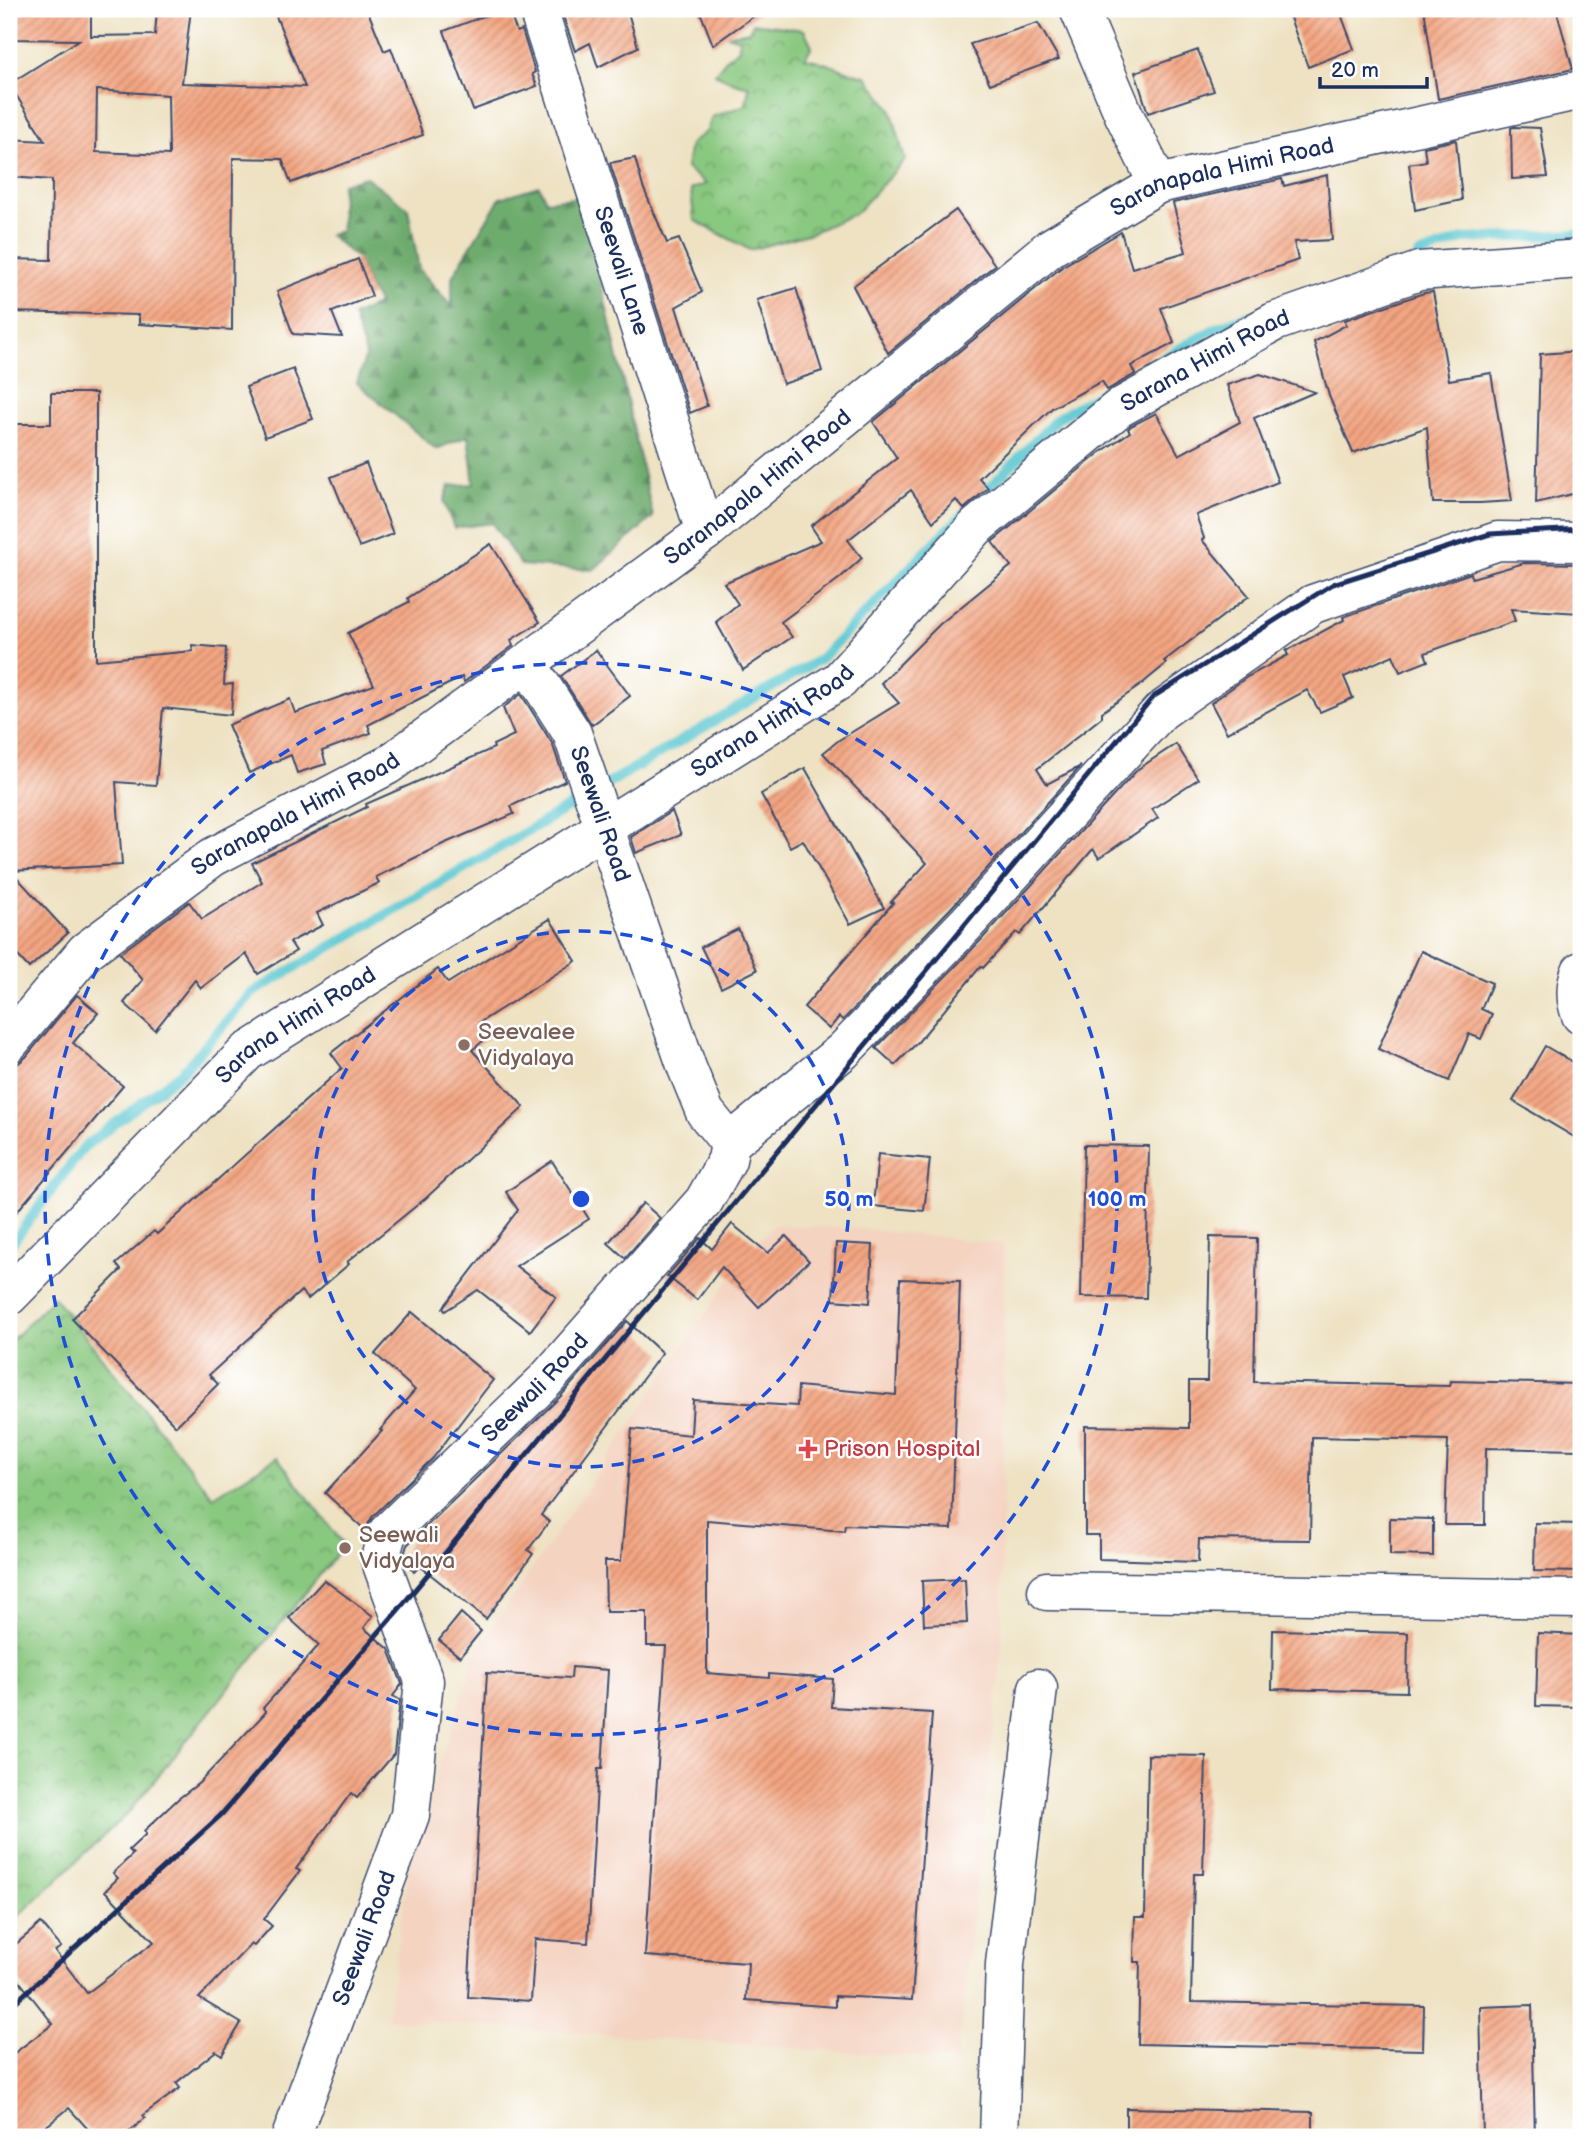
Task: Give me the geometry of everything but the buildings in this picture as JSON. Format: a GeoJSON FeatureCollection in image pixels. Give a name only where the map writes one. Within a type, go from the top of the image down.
{"type":"FeatureCollection","features":[{"type":"Feature","properties":{"kind":"street","name":"Seevali Lane"},"geometry":{"type":"LineString","coordinates":[[538,9],[705,532]]}},
{"type":"Feature","properties":{"kind":"street"},"geometry":{"type":"LineString","coordinates":[[1079,9],[1124,115],[1158,184]]}},
{"type":"Feature","properties":{"kind":"street","name":"Saranapala Himi Road"},"geometry":{"type":"LineString","coordinates":[[9,1043],[86,951],[203,865],[388,765],[705,532],[1049,248],[1158,184],[1581,90]]}},
{"type":"Feature","properties":{"kind":"street","name":"Sarana Himi Road"},"geometry":{"type":"LineString","coordinates":[[9,1296],[247,1052],[598,808],[840,680],[977,526],[1119,408],[1274,322],[1419,271],[1581,259]]}},
{"type":"Feature","properties":{"kind":"street"},"geometry":{"type":"LineString","coordinates":[[730,1143],[843,1051],[967,924],[1161,711],[1182,696],[1313,604],[1498,541],[1581,542]]}},
{"type":"Feature","properties":{"kind":"street","name":"Seewali Road"},"geometry":{"type":"LineString","coordinates":[[291,2137],[410,1815],[424,1681],[380,1559],[387,1533],[545,1381],[669,1241],[704,1201],[727,1160],[730,1143],[705,1112],[687,1068],[572,733],[527,663]]}},
{"type":"Feature","properties":{"kind":"street"},"geometry":{"type":"LineString","coordinates":[[1581,971],[1577,979],[1577,1005],[1581,1015]]}},
{"type":"Feature","properties":{"kind":"street"},"geometry":{"type":"LineString","coordinates":[[1047,1591],[1581,1600]]}},
{"type":"Feature","properties":{"kind":"street"},"geometry":{"type":"LineString","coordinates":[[999,2137],[1005,1964],[1038,1688]]}},
{"type":"Feature","properties":{"kind":"shaded area","name":"Prison Hospital"},"geometry":{"type":"Polygon","coordinates":[[[774,1225],[865,1229],[1004,1244],[1002,1650],[957,2060],[387,2019],[412,1847],[478,1649],[749,1250],[774,1225]]]}},
{"type":"Feature","properties":{"kind":"green space"},"geometry":{"type":"Polygon","coordinates":[[[753,23],[804,30],[812,46],[805,58],[866,76],[891,109],[905,160],[856,213],[811,233],[750,250],[694,220],[691,189],[706,184],[686,168],[690,144],[707,131],[712,117],[746,105],[749,87],[715,74],[727,58],[739,49],[739,39],[727,35],[750,31],[753,23]]]}},
{"type":"Feature","properties":{"kind":"green space"},"geometry":{"type":"Polygon","coordinates":[[[366,177],[408,208],[419,269],[452,307],[452,277],[500,198],[539,186],[546,201],[582,197],[653,517],[593,570],[521,565],[492,523],[454,528],[444,502],[449,486],[474,484],[468,436],[436,449],[357,383],[366,355],[353,316],[379,304],[358,259],[329,235],[341,231],[342,184],[366,177]]]}},
{"type":"Feature","properties":{"kind":"green space"},"geometry":{"type":"Polygon","coordinates":[[[54,1297],[213,1497],[277,1457],[344,1545],[129,1812],[9,1925],[9,1343],[54,1297]]]}},
{"type":"Feature","properties":{"kind":"waterway"},"geometry":{"type":"LineString","coordinates":[[1419,255],[1463,239],[1581,234]]}},
{"type":"Feature","properties":{"kind":"waterway"},"geometry":{"type":"LineString","coordinates":[[9,1247],[84,1147],[182,1072],[252,993],[820,659],[1059,417],[1216,328],[1249,316]]}},
{"type":"Feature","properties":{"kind":"railway"},"geometry":{"type":"LineString","coordinates":[[9,2008],[221,1815],[399,1609],[1153,697],[1333,584],[1490,534],[1581,529]]}},
{"type":"Feature","properties":{"kind":"place","name":"Seevalee Vidyalaya"},"geometry":{"type":"Point","coordinates":[464,1045]}},
{"type":"Feature","properties":{"kind":"place","name":"Prison Hospital"},"geometry":{"type":"Point","coordinates":[808,1449]}},
{"type":"Feature","properties":{"kind":"place","name":"Seewali Vidyalaya"},"geometry":{"type":"Point","coordinates":[345,1548]}}]}
